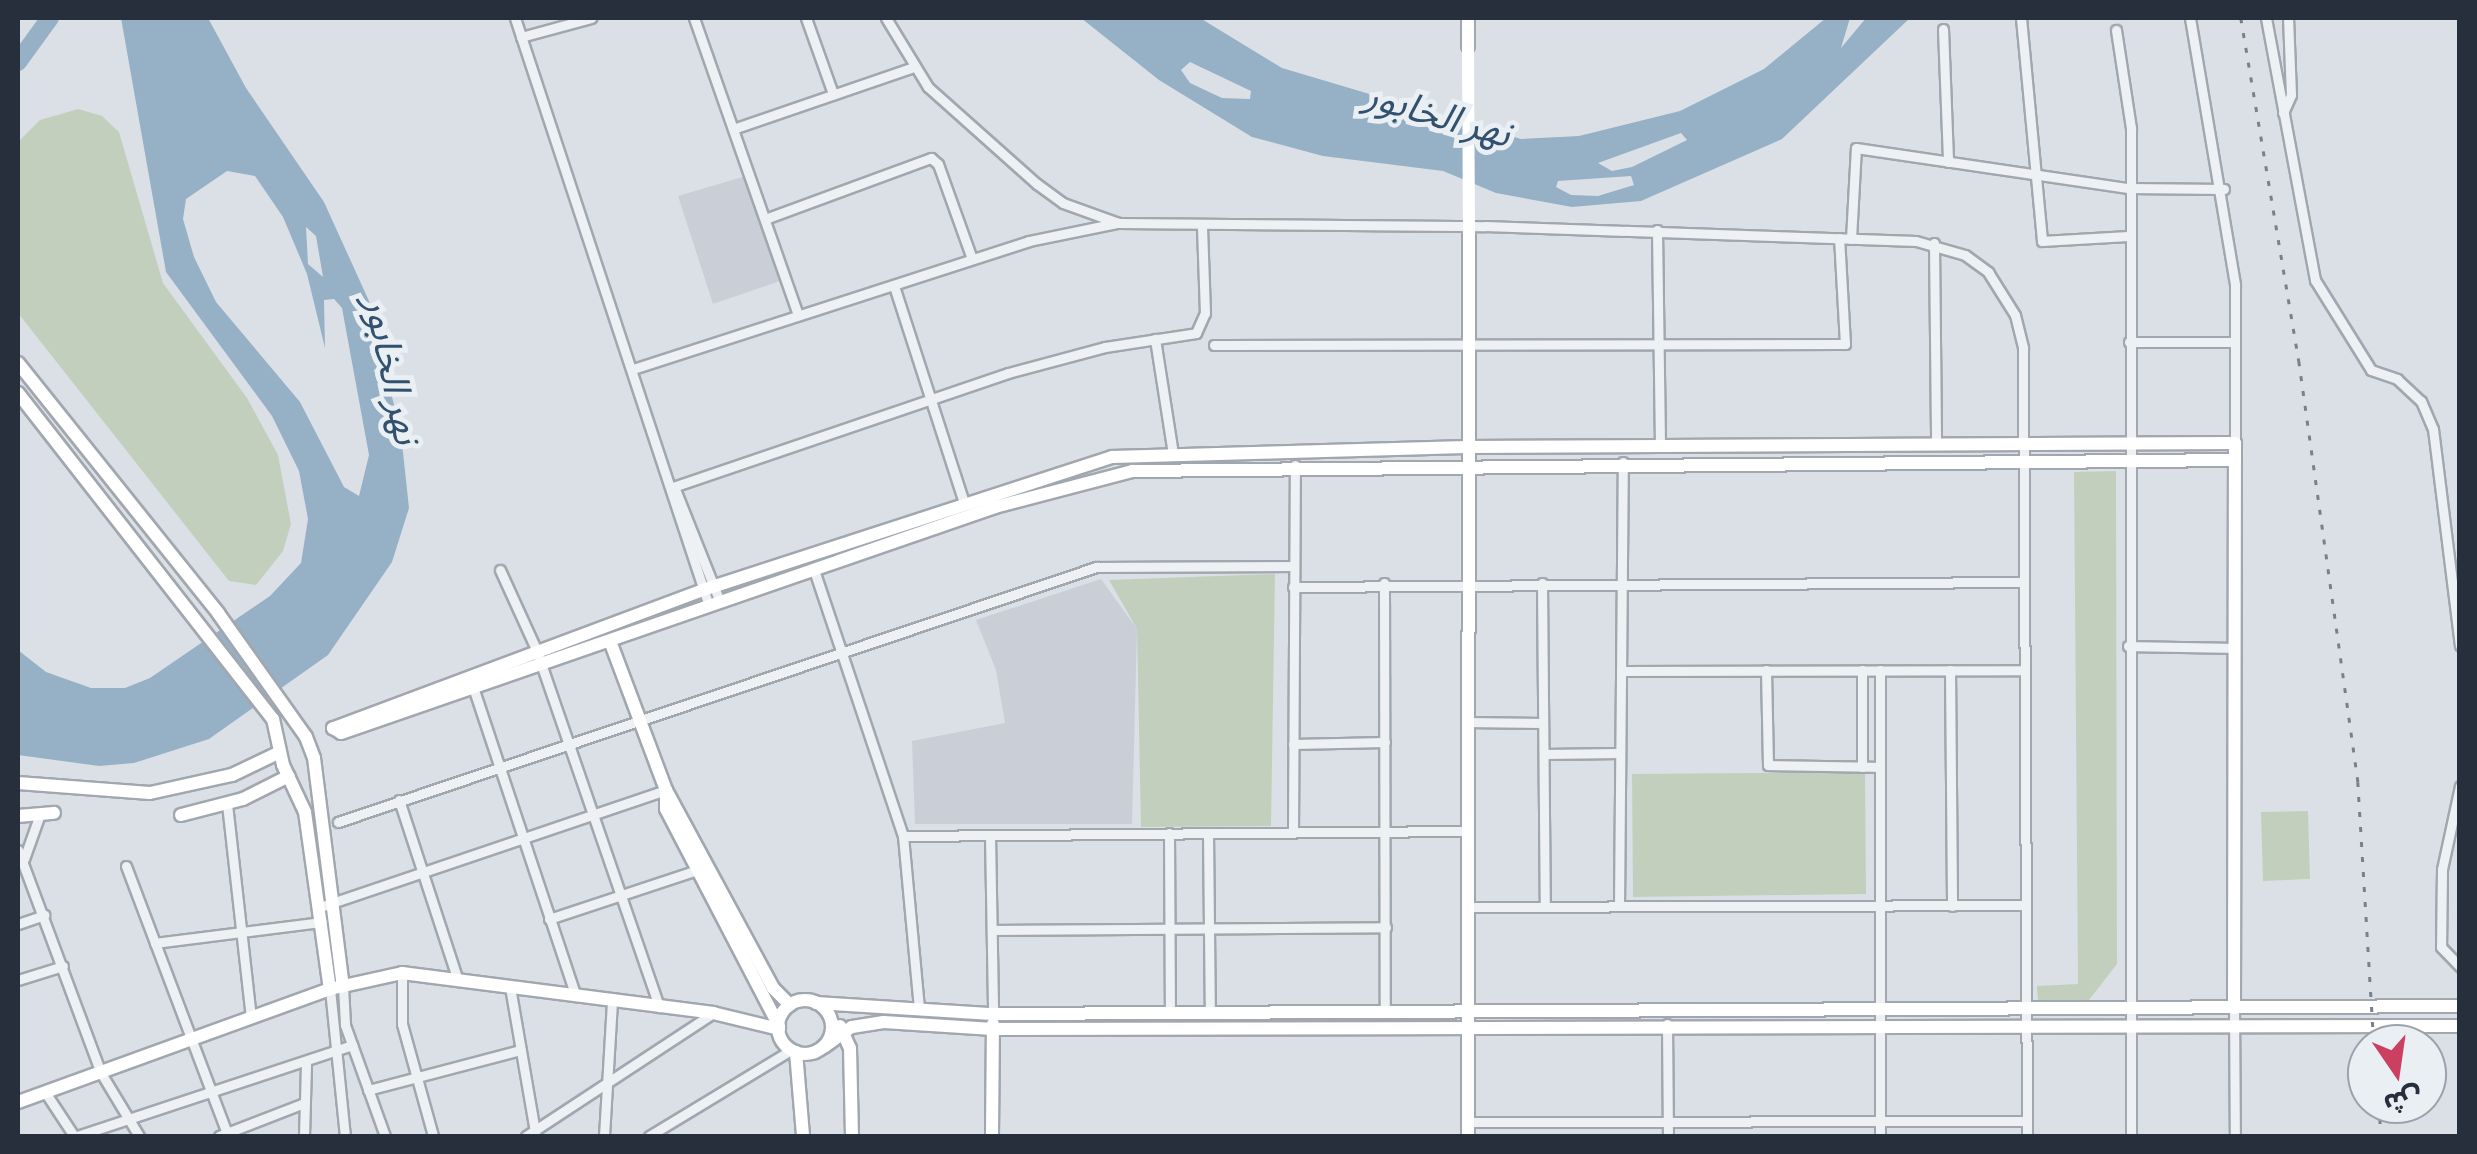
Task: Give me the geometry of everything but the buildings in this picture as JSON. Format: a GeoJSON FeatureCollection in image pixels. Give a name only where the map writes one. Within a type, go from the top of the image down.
{"type":"FeatureCollection","features":[{"type":"Feature","properties":{"kind":"street"},"geometry":{"type":"LineString","coordinates":[[512,18],[714,604]]}},
{"type":"Feature","properties":{"kind":"street"},"geometry":{"type":"LineString","coordinates":[[523,41],[591,18]]}},
{"type":"Feature","properties":{"kind":"street"},"geometry":{"type":"LineString","coordinates":[[694,18],[798,315]]}},
{"type":"Feature","properties":{"kind":"street"},"geometry":{"type":"LineString","coordinates":[[806,18],[834,94]]}},
{"type":"Feature","properties":{"kind":"street"},"geometry":{"type":"LineString","coordinates":[[886,18],[911,68],[1050,194],[1119,223]]}},
{"type":"Feature","properties":{"kind":"street"},"geometry":{"type":"LineString","coordinates":[[1468,18],[1468,1130],[1668,1123],[2027,1121]]}},
{"type":"Feature","properties":{"kind":"street"},"geometry":{"type":"LineString","coordinates":[[2021,18],[2042,241],[2128,236]]}},
{"type":"Feature","properties":{"kind":"street"},"geometry":{"type":"LineString","coordinates":[[2190,18],[2224,189],[2236,285],[2235,1136]]}},
{"type":"Feature","properties":{"kind":"street"},"geometry":{"type":"LineString","coordinates":[[2266,18],[2314,280],[2371,370],[2397,379],[2421,401],[2433,429],[2460,645]]}},
{"type":"Feature","properties":{"kind":"street"},"geometry":{"type":"LineString","coordinates":[[2282,114],[2291,95],[2288,18]]}},
{"type":"Feature","properties":{"kind":"street"},"geometry":{"type":"LineString","coordinates":[[1943,29],[1948,162]]}},
{"type":"Feature","properties":{"kind":"street"},"geometry":{"type":"LineString","coordinates":[[2116,30],[2126,64],[2128,188],[2130,1136]]}},
{"type":"Feature","properties":{"kind":"street"},"geometry":{"type":"LineString","coordinates":[[733,128],[911,68]]}},
{"type":"Feature","properties":{"kind":"street"},"geometry":{"type":"LineString","coordinates":[[1214,345],[1844,344],[1845,238],[1856,148],[2128,188],[2224,189]]}},
{"type":"Feature","properties":{"kind":"street"},"geometry":{"type":"LineString","coordinates":[[765,219],[931,158],[938,164],[972,259]]}},
{"type":"Feature","properties":{"kind":"street"},"geometry":{"type":"LineString","coordinates":[[633,369],[972,259],[1119,223],[1658,230],[1845,238],[1934,244],[1978,262],[2015,314],[2023,348],[2027,1136]]}},
{"type":"Feature","properties":{"kind":"street"},"geometry":{"type":"LineString","coordinates":[[673,487],[1080,353],[1187,337],[1202,326],[1202,224]]}},
{"type":"Feature","properties":{"kind":"street"},"geometry":{"type":"LineString","coordinates":[[1658,230],[1660,447]]}},
{"type":"Feature","properties":{"kind":"street"},"geometry":{"type":"LineString","coordinates":[[1934,244],[1936,445]]}},
{"type":"Feature","properties":{"kind":"street"},"geometry":{"type":"LineString","coordinates":[[894,286],[964,503]]}},
{"type":"Feature","properties":{"kind":"street"},"geometry":{"type":"LineString","coordinates":[[1155,340],[1174,454]]}},
{"type":"Feature","properties":{"kind":"street"},"geometry":{"type":"LineString","coordinates":[[2129,342],[2234,342]]}},
{"type":"Feature","properties":{"kind":"street"},"geometry":{"type":"LineString","coordinates":[[18,363],[218,613],[282,700],[314,758],[325,911],[336,987],[334,1052],[345,1136]]}},
{"type":"Feature","properties":{"kind":"street"},"geometry":{"type":"LineString","coordinates":[[18,393],[203,623],[268,712],[305,812],[336,987],[385,1136]]}},
{"type":"Feature","properties":{"kind":"street"},"geometry":{"type":"LineString","coordinates":[[2235,443],[1466,447],[1295,458],[1156,469],[1086,480],[342,733],[333,728],[536,649],[709,588],[1088,462],[1174,454],[1295,458],[1466,463],[2235,460]]}},
{"type":"Feature","properties":{"kind":"street"},"geometry":{"type":"LineString","coordinates":[[1293,832],[1295,458]]}},
{"type":"Feature","properties":{"kind":"street"},"geometry":{"type":"LineString","coordinates":[[1619,906],[1623,462]]}},
{"type":"Feature","properties":{"kind":"street"},"geometry":{"type":"LineString","coordinates":[[338,822],[638,717],[1096,566],[1293,566]]}},
{"type":"Feature","properties":{"kind":"street"},"geometry":{"type":"LineString","coordinates":[[500,570],[536,649],[659,1006]]}},
{"type":"Feature","properties":{"kind":"street"},"geometry":{"type":"LineString","coordinates":[[814,570],[904,836],[919,1009]]}},
{"type":"Feature","properties":{"kind":"street"},"geometry":{"type":"LineString","coordinates":[[1293,587],[1384,582],[2024,582]]}},
{"type":"Feature","properties":{"kind":"street"},"geometry":{"type":"LineString","coordinates":[[1384,582],[1385,1011]]}},
{"type":"Feature","properties":{"kind":"street"},"geometry":{"type":"LineString","coordinates":[[1542,583],[1545,906]]}},
{"type":"Feature","properties":{"kind":"street"},"geometry":{"type":"LineString","coordinates":[[184,599],[197,588]]}},
{"type":"Feature","properties":{"kind":"street"},"geometry":{"type":"LineString","coordinates":[[610,640],[666,790],[773,988],[790,1005],[919,1009],[993,1022],[1170,1014],[1385,1011],[1467,1021]]}},
{"type":"Feature","properties":{"kind":"street"},"geometry":{"type":"LineString","coordinates":[[2128,646],[2234,648]]}},
{"type":"Feature","properties":{"kind":"street"},"geometry":{"type":"LineString","coordinates":[[1766,670],[1768,766],[1880,767]]}},
{"type":"Feature","properties":{"kind":"street"},"geometry":{"type":"LineString","coordinates":[[1862,670],[1862,767]]}},
{"type":"Feature","properties":{"kind":"street"},"geometry":{"type":"LineString","coordinates":[[1880,670],[1880,1136]]}},
{"type":"Feature","properties":{"kind":"street"},"geometry":{"type":"LineString","coordinates":[[1950,670],[1952,906]]}},
{"type":"Feature","properties":{"kind":"street"},"geometry":{"type":"LineString","coordinates":[[1621,671],[2024,670]]}},
{"type":"Feature","properties":{"kind":"street"},"geometry":{"type":"LineString","coordinates":[[473,687],[496,767],[576,996]]}},
{"type":"Feature","properties":{"kind":"street"},"geometry":{"type":"LineString","coordinates":[[1465,722],[1543,724]]}},
{"type":"Feature","properties":{"kind":"street"},"geometry":{"type":"LineString","coordinates":[[1293,744],[1386,742]]}},
{"type":"Feature","properties":{"kind":"street"},"geometry":{"type":"LineString","coordinates":[[18,784],[150,793],[232,775],[280,752]]}},
{"type":"Feature","properties":{"kind":"street"},"geometry":{"type":"LineString","coordinates":[[1544,754],[1620,754]]}},
{"type":"Feature","properties":{"kind":"street"},"geometry":{"type":"LineString","coordinates":[[181,815],[227,804],[289,776]]}},
{"type":"Feature","properties":{"kind":"street"},"geometry":{"type":"LineString","coordinates":[[2460,786],[2442,870],[2442,947],[2460,966]]}},
{"type":"Feature","properties":{"kind":"street"},"geometry":{"type":"LineString","coordinates":[[155,943],[242,932],[325,911],[666,790]]}},
{"type":"Feature","properties":{"kind":"street"},"geometry":{"type":"LineString","coordinates":[[666,790],[666,809],[794,1051],[803,1136]]}},
{"type":"Feature","properties":{"kind":"street"},"geometry":{"type":"LineString","coordinates":[[398,800],[458,980]]}},
{"type":"Feature","properties":{"kind":"street"},"geometry":{"type":"LineString","coordinates":[[227,804],[251,1018]]}},
{"type":"Feature","properties":{"kind":"street"},"geometry":{"type":"LineString","coordinates":[[18,816],[47,814]]}},
{"type":"Feature","properties":{"kind":"street"},"geometry":{"type":"LineString","coordinates":[[47,814],[21,854],[100,1073],[139,1136]]}},
{"type":"Feature","properties":{"kind":"street"},"geometry":{"type":"LineString","coordinates":[[904,836],[1466,830]]}},
{"type":"Feature","properties":{"kind":"street"},"geometry":{"type":"LineString","coordinates":[[1169,833],[1170,1014]]}},
{"type":"Feature","properties":{"kind":"street"},"geometry":{"type":"LineString","coordinates":[[1208,833],[1210,1013]]}},
{"type":"Feature","properties":{"kind":"street"},"geometry":{"type":"LineString","coordinates":[[990,835],[992,1136]]}},
{"type":"Feature","properties":{"kind":"street"},"geometry":{"type":"LineString","coordinates":[[126,866],[225,1136],[304,1103]]}},
{"type":"Feature","properties":{"kind":"street"},"geometry":{"type":"LineString","coordinates":[[549,919],[697,870]]}},
{"type":"Feature","properties":{"kind":"street"},"geometry":{"type":"LineString","coordinates":[[1466,907],[2025,906]]}},
{"type":"Feature","properties":{"kind":"street"},"geometry":{"type":"LineString","coordinates":[[18,924],[44,915]]}},
{"type":"Feature","properties":{"kind":"street"},"geometry":{"type":"LineString","coordinates":[[992,930],[1386,927]]}},
{"type":"Feature","properties":{"kind":"street"},"geometry":{"type":"LineString","coordinates":[[18,980],[62,966]]}},
{"type":"Feature","properties":{"kind":"street"},"geometry":{"type":"LineString","coordinates":[[18,1102],[336,987],[402,973],[659,1006],[779,1027]]}},
{"type":"Feature","properties":{"kind":"street"},"geometry":{"type":"LineString","coordinates":[[402,973],[402,1024],[432,1136]]}},
{"type":"Feature","properties":{"kind":"street"},"geometry":{"type":"LineString","coordinates":[[510,987],[532,1134],[713,1014]]}},
{"type":"Feature","properties":{"kind":"street"},"geometry":{"type":"LineString","coordinates":[[604,1136],[612,1000]]}},
{"type":"Feature","properties":{"kind":"street"},"geometry":{"type":"LineString","coordinates":[[779,1027],[790,1005]]}},
{"type":"Feature","properties":{"kind":"street"},"geometry":{"type":"LineString","coordinates":[[2026,1020],[2132,1010],[2460,1006]]}},
{"type":"Feature","properties":{"kind":"street"},"geometry":{"type":"LineString","coordinates":[[821,1007],[844,1032],[850,1048],[852,1136]]}},
{"type":"Feature","properties":{"kind":"street"},"geometry":{"type":"LineString","coordinates":[[821,1007],[832,1029],[824,1046]]}},
{"type":"Feature","properties":{"kind":"street"},"geometry":{"type":"LineString","coordinates":[[649,1136],[794,1051],[824,1046],[844,1032],[884,1022],[2026,1020],[2131,1026],[2460,1026]]}},
{"type":"Feature","properties":{"kind":"street"},"geometry":{"type":"LineString","coordinates":[[1667,1021],[1668,1136]]}},
{"type":"Feature","properties":{"kind":"street"},"geometry":{"type":"LineString","coordinates":[[850,1048],[884,1022]]}},
{"type":"Feature","properties":{"kind":"street"},"geometry":{"type":"LineString","coordinates":[[45,1092],[76,1136],[352,1045]]}},
{"type":"Feature","properties":{"kind":"street"},"geometry":{"type":"LineString","coordinates":[[368,1090],[521,1050]]}},
{"type":"Feature","properties":{"kind":"street"},"geometry":{"type":"LineString","coordinates":[[304,1136],[306,1063]]}},
{"type":"Feature","properties":{"kind":"street"},"geometry":{"type":"LineString","coordinates":[[1954,1122],[1954,1136]]}},
{"type":"Feature","properties":{"kind":"shaded area"},"geometry":{"type":"Polygon","coordinates":[[[746,176],[780,281],[713,304],[678,196],[746,176]]]}},
{"type":"Feature","properties":{"kind":"shaded area"},"geometry":{"type":"Polygon","coordinates":[[[1101,579],[1137,629],[1132,824],[915,824],[912,741],[1005,723],[996,670],[976,620],[1101,579]]]}},
{"type":"Feature","properties":{"kind":"green space"},"geometry":{"type":"Polygon","coordinates":[[[78,109],[102,116],[119,132],[163,283],[247,398],[278,455],[291,524],[283,551],[256,585],[229,581],[18,313],[18,142],[40,120],[78,109]]]}},
{"type":"Feature","properties":{"kind":"green space"},"geometry":{"type":"Polygon","coordinates":[[[2116,471],[2117,964],[2089,1000],[2038,1001],[2037,986],[2078,984],[2074,472],[2116,471]]]}},
{"type":"Feature","properties":{"kind":"green space"},"geometry":{"type":"Polygon","coordinates":[[[1275,574],[1271,826],[1141,827],[1137,629],[1109,580],[1275,574]]]}},
{"type":"Feature","properties":{"kind":"green space"},"geometry":{"type":"Polygon","coordinates":[[[1865,772],[1866,894],[1633,897],[1632,774],[1865,772]]]}},
{"type":"Feature","properties":{"kind":"green space"},"geometry":{"type":"Polygon","coordinates":[[[2308,811],[2310,879],[2263,881],[2261,812],[2308,811]]]}},
{"type":"Feature","properties":{"kind":"water"},"geometry":{"type":"Polygon","coordinates":[[[121,18],[208,18],[246,88],[324,202],[369,301],[401,434],[409,508],[392,562],[328,655],[209,739],[134,763],[99,766],[18,755],[18,650],[46,672],[91,688],[125,688],[150,678],[270,596],[301,563],[308,519],[299,471],[272,416],[166,272],[121,18]],[[227,171],[186,199],[183,219],[194,257],[216,302],[300,402],[344,487],[359,496],[369,455],[342,308],[334,299],[324,300],[325,348],[307,274],[283,217],[255,176],[227,171]],[[306,227],[308,264],[323,277],[316,236],[306,227]]]}},
{"type":"Feature","properties":{"kind":"water"},"geometry":{"type":"Polygon","coordinates":[[[1081,18],[1200,18],[1282,68],[1521,139],[1579,136],[1680,111],[1764,69],[1826,18],[1850,18],[1841,48],[1866,18],[1910,18],[1782,139],[1641,201],[1572,207],[1496,193],[1443,171],[1323,156],[1252,137],[1159,80],[1081,18]],[[1190,62],[1181,70],[1190,83],[1222,98],[1250,99],[1251,91],[1190,62]],[[1681,133],[1598,163],[1612,171],[1632,167],[1687,140],[1681,133]],[[1631,176],[1558,181],[1556,187],[1571,195],[1598,196],[1634,185],[1631,176]]]}},
{"type":"Feature","properties":{"kind":"waterway"},"geometry":{"type":"LineString","coordinates":[[18,62],[50,18]]}},
{"type":"Feature","properties":{"kind":"railway"},"geometry":{"type":"LineString","coordinates":[[2241,18],[2299,361],[2358,782],[2373,1024]]}},
{"type":"Feature","properties":{"kind":"railway"},"geometry":{"type":"LineString","coordinates":[[2380,1124],[2381,1136]]}},
{"type":"Feature","properties":{"kind":"water label","name":"نهر الخابور"},"geometry":{"type":"Point","coordinates":[1438,114]}},
{"type":"Feature","properties":{"kind":"water label","name":"نهر الخابور"},"geometry":{"type":"Point","coordinates":[393,370]}}]}
